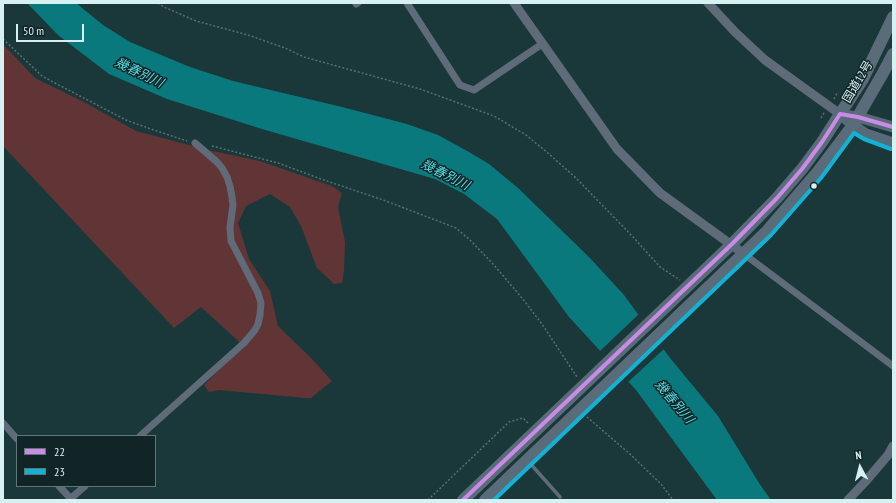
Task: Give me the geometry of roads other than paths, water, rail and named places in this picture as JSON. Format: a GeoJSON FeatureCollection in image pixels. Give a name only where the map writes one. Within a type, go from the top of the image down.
{"type":"FeatureCollection","features":[{"type":"Feature","properties":{"kind":"highway","name":"国道12号"},"geometry":{"type":"LineString","coordinates":[[462,500],[732,244],[802,169],[822,142],[863,79],[893,17]]}},
{"type":"Feature","properties":{"kind":"highway","name":"国道12号"},"geometry":{"type":"LineString","coordinates":[[485,500],[767,231],[816,174],[856,121],[893,54]]}},
{"type":"Feature","properties":{"kind":"main road"},"geometry":{"type":"LineString","coordinates":[[840,114],[856,121],[893,127]]}},
{"type":"Feature","properties":{"kind":"main road"},"geometry":{"type":"LineString","coordinates":[[856,121],[866,134],[893,142]]}},
{"type":"Feature","properties":{"kind":"street"},"geometry":{"type":"LineString","coordinates":[[407,3],[460,86],[474,90],[542,44]]}},
{"type":"Feature","properties":{"kind":"street"},"geometry":{"type":"LineString","coordinates":[[514,3],[617,149],[660,193],[732,244],[893,366]]}},
{"type":"Feature","properties":{"kind":"street"},"geometry":{"type":"LineString","coordinates":[[708,3],[735,32],[765,60],[840,114]]}},
{"type":"Feature","properties":{"kind":"street"},"geometry":{"type":"LineString","coordinates":[[141,435],[244,343],[258,324],[260,315],[261,303],[258,293],[231,241],[230,227],[233,205],[227,177],[217,162],[195,144]]}},
{"type":"Feature","properties":{"kind":"street"},"geometry":{"type":"LineString","coordinates":[[3,423],[16,438]]}},
{"type":"Feature","properties":{"kind":"street"},"geometry":{"type":"LineString","coordinates":[[848,500],[865,482],[893,446]]}},
{"type":"Feature","properties":{"kind":"street"},"geometry":{"type":"LineString","coordinates":[[60,487],[70,500],[83,487]]}},
{"type":"Feature","properties":{"kind":"lane"},"geometry":{"type":"LineString","coordinates":[[527,460],[560,497]]}},
{"type":"Feature","properties":{"kind":"water","name":"幾春別川"},"geometry":{"type":"Polygon","coordinates":[[[27,3],[76,3],[103,25],[130,42],[190,67],[233,81],[407,124],[438,135],[489,164],[518,188],[589,257],[624,295],[670,358],[718,416],[771,500],[717,500],[636,390],[569,317],[497,219],[464,194],[435,179],[262,129],[167,99],[109,74],[58,35],[27,3]]]}}]}
